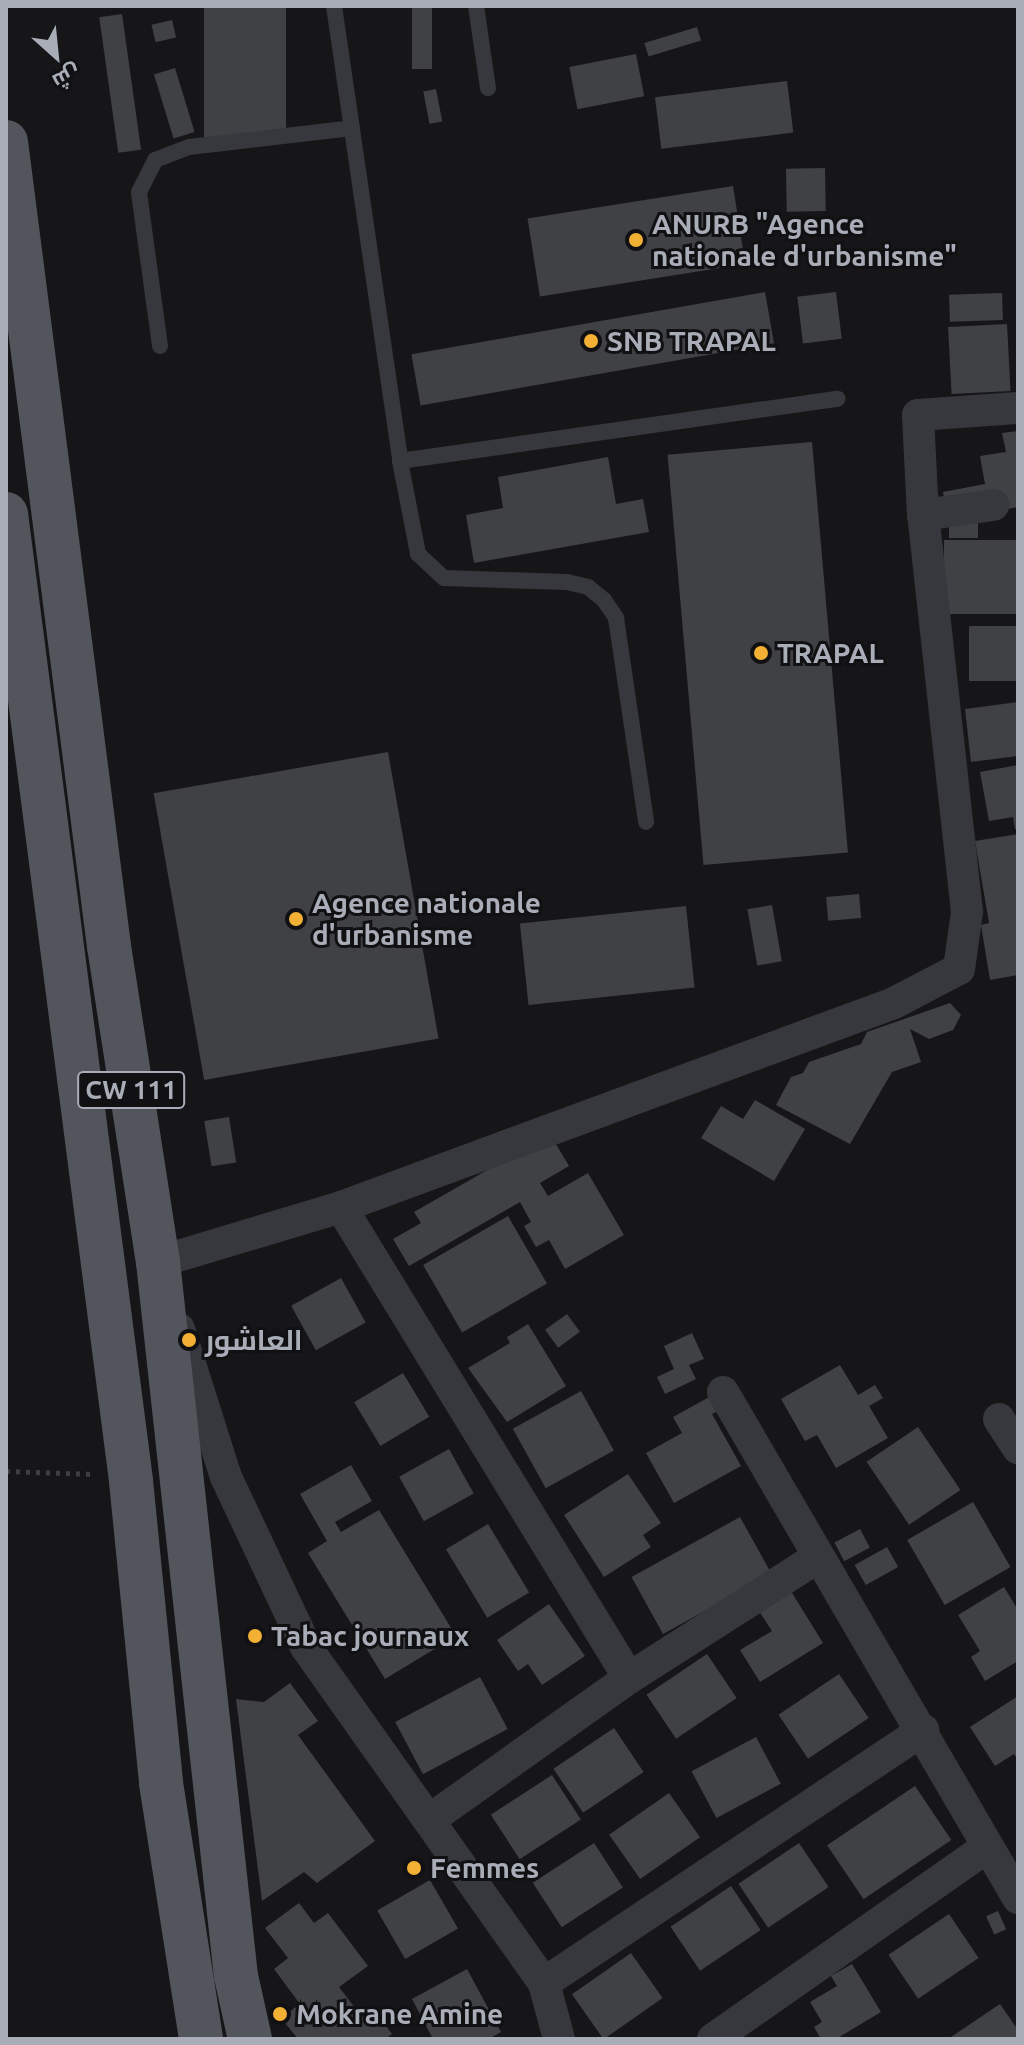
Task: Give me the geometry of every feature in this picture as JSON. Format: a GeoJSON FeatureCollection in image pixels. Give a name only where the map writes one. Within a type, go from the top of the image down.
{"type":"FeatureCollection","features":[{"type":"Feature","properties":{"kind":"main road","name":"CW 111"},"geometry":{"type":"LineString","coordinates":[[6,142],[109,946],[158,1262],[236,1976],[250,2039]]}},
{"type":"Feature","properties":{"kind":"main road"},"geometry":{"type":"LineString","coordinates":[[6,514],[131,1481],[161,1783],[201,2039]]}},
{"type":"Feature","properties":{"kind":"street"},"geometry":{"type":"LineString","coordinates":[[559,2039],[544,1983],[432,1818],[306,1647],[226,1477],[158,1262],[341,1207],[894,1003],[959,969],[967,912],[923,515],[918,415],[1018,408]]}},
{"type":"Feature","properties":{"kind":"street"},"geometry":{"type":"LineString","coordinates":[[923,515],[993,505]]}},
{"type":"Feature","properties":{"kind":"street"},"geometry":{"type":"LineString","coordinates":[[341,1207],[629,1678]]}},
{"type":"Feature","properties":{"kind":"street"},"geometry":{"type":"LineString","coordinates":[[723,1392],[817,1558],[923,1730],[1018,1898]]}},
{"type":"Feature","properties":{"kind":"street"},"geometry":{"type":"LineString","coordinates":[[999,1419],[1018,1448]]}},
{"type":"Feature","properties":{"kind":"street"},"geometry":{"type":"LineString","coordinates":[[432,1818],[629,1678],[817,1558]]}},
{"type":"Feature","properties":{"kind":"street"},"geometry":{"type":"LineString","coordinates":[[544,1983],[923,1730]]}},
{"type":"Feature","properties":{"kind":"street"},"geometry":{"type":"LineString","coordinates":[[713,2039],[987,1847]]}},
{"type":"Feature","properties":{"kind":"lane"},"geometry":{"type":"LineString","coordinates":[[334,6],[413,538],[430,569],[462,582],[567,582],[588,587],[604,600],[616,618],[646,822]]}},
{"type":"Feature","properties":{"kind":"lane"},"geometry":{"type":"LineString","coordinates":[[476,6],[488,88]]}},
{"type":"Feature","properties":{"kind":"lane"},"geometry":{"type":"LineString","coordinates":[[160,346],[139,192],[155,160],[189,147],[352,128]]}},
{"type":"Feature","properties":{"kind":"lane"},"geometry":{"type":"LineString","coordinates":[[400,461],[838,399]]}},
{"type":"Feature","properties":{"kind":"path"},"geometry":{"type":"LineString","coordinates":[[6,1471],[101,1474],[131,1481]]}},
{"type":"Feature","properties":{"kind":"building"},"geometry":{"type":"Polygon","coordinates":[[[204,6],[286,6],[286,137],[204,137],[204,6]]]}},
{"type":"Feature","properties":{"kind":"building"},"geometry":{"type":"Polygon","coordinates":[[[412,6],[432,6],[432,69],[412,69],[412,6]]]}},
{"type":"Feature","properties":{"kind":"building"},"geometry":{"type":"Polygon","coordinates":[[[122,14],[141,150],[118,153],[99,17],[122,14]]]}},
{"type":"Feature","properties":{"kind":"building"},"geometry":{"type":"Polygon","coordinates":[[[172,20],[176,38],[156,42],[152,25],[172,20]]]}},
{"type":"Feature","properties":{"kind":"building"},"geometry":{"type":"Polygon","coordinates":[[[697,27],[701,40],[648,56],[644,43],[697,27]]]}},
{"type":"Feature","properties":{"kind":"building"},"geometry":{"type":"Polygon","coordinates":[[[636,54],[644,96],[577,109],[569,67],[636,54]]]}},
{"type":"Feature","properties":{"kind":"building"},"geometry":{"type":"Polygon","coordinates":[[[175,68],[195,132],[174,139],[154,74],[175,68]]]}},
{"type":"Feature","properties":{"kind":"building"},"geometry":{"type":"Polygon","coordinates":[[[787,81],[793,133],[661,149],[655,97],[787,81]]]}},
{"type":"Feature","properties":{"kind":"building"},"geometry":{"type":"Polygon","coordinates":[[[436,89],[442,121],[430,124],[423,91],[436,89]]]}},
{"type":"Feature","properties":{"kind":"building"},"geometry":{"type":"Polygon","coordinates":[[[825,168],[826,211],[787,212],[786,169],[825,168]]]}},
{"type":"Feature","properties":{"kind":"building","name":"ANURB \"Agence nationale d'urbanisme\""},"geometry":{"type":"Polygon","coordinates":[[[733,186],[745,264],[540,297],[528,219],[733,186]]]}},
{"type":"Feature","properties":{"kind":"building","name":"SNB TRAPAL"},"geometry":{"type":"Polygon","coordinates":[[[765,292],[774,343],[420,406],[411,354],[765,292]]]}},
{"type":"Feature","properties":{"kind":"building"},"geometry":{"type":"Polygon","coordinates":[[[836,292],[842,339],[803,343],[797,297],[836,292]]]}},
{"type":"Feature","properties":{"kind":"building"},"geometry":{"type":"Polygon","coordinates":[[[1002,293],[1003,320],[950,322],[949,295],[1002,293]]]}},
{"type":"Feature","properties":{"kind":"building"},"geometry":{"type":"Polygon","coordinates":[[[1007,324],[1011,391],[952,394],[948,327],[1007,324]]]}},
{"type":"Feature","properties":{"kind":"building"},"geometry":{"type":"Polygon","coordinates":[[[1018,431],[1018,507],[948,521],[943,492],[985,484],[980,456],[1006,452],[1002,433],[1018,431]]]}},
{"type":"Feature","properties":{"kind":"building","name":"TRAPAL"},"geometry":{"type":"Polygon","coordinates":[[[812,442],[848,852],[703,865],[668,455],[812,442]]]}},
{"type":"Feature","properties":{"kind":"building"},"geometry":{"type":"Polygon","coordinates":[[[608,457],[616,504],[643,499],[649,532],[474,563],[466,515],[503,508],[498,477],[608,457]]]}},
{"type":"Feature","properties":{"kind":"building"},"geometry":{"type":"Polygon","coordinates":[[[949,523],[978,523],[978,538],[949,538],[949,523]]]}},
{"type":"Feature","properties":{"kind":"building"},"geometry":{"type":"Polygon","coordinates":[[[944,540],[1018,540],[1018,614],[944,614],[944,540]]]}},
{"type":"Feature","properties":{"kind":"building"},"geometry":{"type":"Polygon","coordinates":[[[969,626],[1018,626],[1018,681],[969,681],[969,626]]]}},
{"type":"Feature","properties":{"kind":"building"},"geometry":{"type":"Polygon","coordinates":[[[1018,702],[1018,756],[971,762],[965,709],[1018,702]]]}},
{"type":"Feature","properties":{"kind":"building","name":"Agence nationale d'urbanisme"},"geometry":{"type":"Polygon","coordinates":[[[388,752],[439,1039],[204,1080],[154,793],[388,752]]]}},
{"type":"Feature","properties":{"kind":"building"},"geometry":{"type":"Polygon","coordinates":[[[1018,765],[1018,829],[1015,829],[1013,817],[989,821],[980,772],[1018,765]]]}},
{"type":"Feature","properties":{"kind":"building"},"geometry":{"type":"Polygon","coordinates":[[[1018,834],[1018,975],[990,980],[981,925],[989,923],[975,841],[1018,834]]]}},
{"type":"Feature","properties":{"kind":"building"},"geometry":{"type":"Polygon","coordinates":[[[859,894],[861,918],[828,921],[826,897],[859,894]]]}},
{"type":"Feature","properties":{"kind":"building"},"geometry":{"type":"Polygon","coordinates":[[[772,905],[782,961],[757,965],[747,909],[772,905]]]}},
{"type":"Feature","properties":{"kind":"building"},"geometry":{"type":"Polygon","coordinates":[[[686,906],[695,988],[528,1005],[520,923],[686,906]]]}},
{"type":"Feature","properties":{"kind":"building"},"geometry":{"type":"Polygon","coordinates":[[[950,1003],[961,1015],[953,1030],[929,1039],[910,1029],[921,1062],[892,1072],[850,1144],[776,1105],[791,1077],[803,1073],[809,1062],[861,1044],[867,1032],[950,1003]]]}},
{"type":"Feature","properties":{"kind":"building"},"geometry":{"type":"Polygon","coordinates":[[[755,1100],[805,1129],[774,1181],[701,1138],[721,1106],[743,1119],[755,1100]]]}},
{"type":"Feature","properties":{"kind":"building"},"geometry":{"type":"Polygon","coordinates":[[[229,1117],[236,1162],[212,1166],[204,1121],[229,1117]]]}},
{"type":"Feature","properties":{"kind":"building"},"geometry":{"type":"Polygon","coordinates":[[[550,1134],[569,1166],[540,1183],[548,1196],[588,1173],[624,1235],[565,1269],[549,1240],[536,1247],[524,1226],[531,1222],[520,1202],[409,1266],[393,1239],[421,1223],[414,1212],[550,1134]]]}},
{"type":"Feature","properties":{"kind":"building"},"geometry":{"type":"Polygon","coordinates":[[[508,1216],[547,1284],[462,1333],[423,1265],[508,1216]]]}},
{"type":"Feature","properties":{"kind":"building"},"geometry":{"type":"Polygon","coordinates":[[[341,1278],[366,1323],[316,1350],[291,1306],[341,1278]]]}},
{"type":"Feature","properties":{"kind":"building"},"geometry":{"type":"Polygon","coordinates":[[[567,1314],[580,1332],[558,1348],[545,1330],[567,1314]]]}},
{"type":"Feature","properties":{"kind":"building"},"geometry":{"type":"Polygon","coordinates":[[[528,1324],[566,1386],[507,1422],[468,1368],[510,1343],[507,1337],[528,1324]]]}},
{"type":"Feature","properties":{"kind":"building"},"geometry":{"type":"Polygon","coordinates":[[[692,1333],[704,1359],[689,1365],[696,1379],[665,1394],[657,1377],[674,1369],[664,1346],[692,1333]]]}},
{"type":"Feature","properties":{"kind":"building"},"geometry":{"type":"Polygon","coordinates":[[[840,1365],[858,1395],[875,1385],[883,1398],[869,1406],[888,1438],[836,1468],[817,1435],[805,1441],[781,1399],[840,1365]]]}},
{"type":"Feature","properties":{"kind":"building"},"geometry":{"type":"Polygon","coordinates":[[[403,1373],[429,1417],[380,1446],[354,1402],[403,1373]]]}},
{"type":"Feature","properties":{"kind":"building"},"geometry":{"type":"Polygon","coordinates":[[[722,1390],[730,1405],[712,1414],[741,1466],[674,1503],[646,1453],[682,1433],[673,1417],[722,1390]]]}},
{"type":"Feature","properties":{"kind":"building"},"geometry":{"type":"Polygon","coordinates":[[[581,1391],[614,1450],[546,1488],[513,1429],[581,1391]]]}},
{"type":"Feature","properties":{"kind":"building"},"geometry":{"type":"Polygon","coordinates":[[[918,1427],[960,1490],[909,1525],[867,1462],[918,1427]]]}},
{"type":"Feature","properties":{"kind":"building"},"geometry":{"type":"Polygon","coordinates":[[[449,1449],[474,1494],[424,1521],[399,1477],[449,1449]]]}},
{"type":"Feature","properties":{"kind":"building"},"geometry":{"type":"Polygon","coordinates":[[[351,1465],[372,1501],[335,1522],[341,1532],[379,1510],[456,1636],[385,1679],[308,1553],[327,1541],[300,1494],[351,1465]]]}},
{"type":"Feature","properties":{"kind":"building"},"geometry":{"type":"Polygon","coordinates":[[[628,1474],[661,1523],[643,1535],[651,1547],[604,1577],[564,1515],[628,1474]]]}},
{"type":"Feature","properties":{"kind":"building"},"geometry":{"type":"Polygon","coordinates":[[[973,1502],[1011,1567],[945,1605],[907,1540],[973,1502]]]}},
{"type":"Feature","properties":{"kind":"building"},"geometry":{"type":"Polygon","coordinates":[[[740,1517],[772,1574],[663,1634],[632,1577],[740,1517]]]}},
{"type":"Feature","properties":{"kind":"building"},"geometry":{"type":"Polygon","coordinates":[[[488,1524],[529,1593],[487,1618],[446,1549],[488,1524]]]}},
{"type":"Feature","properties":{"kind":"building"},"geometry":{"type":"Polygon","coordinates":[[[860,1529],[870,1548],[844,1561],[834,1543],[860,1529]]]}},
{"type":"Feature","properties":{"kind":"building"},"geometry":{"type":"Polygon","coordinates":[[[887,1547],[898,1567],[866,1585],[855,1565],[887,1547]]]}},
{"type":"Feature","properties":{"kind":"building"},"geometry":{"type":"Polygon","coordinates":[[[1004,1587],[1018,1610],[1018,1661],[985,1681],[971,1657],[980,1651],[958,1615],[1004,1587]]]}},
{"type":"Feature","properties":{"kind":"building"},"geometry":{"type":"Polygon","coordinates":[[[789,1588],[823,1643],[760,1682],[740,1650],[772,1631],[757,1608],[789,1588]]]}},
{"type":"Feature","properties":{"kind":"building"},"geometry":{"type":"Polygon","coordinates":[[[549,1604],[585,1656],[542,1685],[528,1664],[518,1671],[497,1640],[549,1604]]]}},
{"type":"Feature","properties":{"kind":"building"},"geometry":{"type":"Polygon","coordinates":[[[707,1654],[737,1698],[676,1739],[646,1695],[707,1654]]]}},
{"type":"Feature","properties":{"kind":"building"},"geometry":{"type":"Polygon","coordinates":[[[839,1674],[869,1718],[808,1759],[778,1715],[839,1674]]]}},
{"type":"Feature","properties":{"kind":"building"},"geometry":{"type":"Polygon","coordinates":[[[480,1677],[508,1729],[423,1774],[395,1722],[480,1677]]]}},
{"type":"Feature","properties":{"kind":"building"},"geometry":{"type":"Polygon","coordinates":[[[290,1683],[318,1721],[298,1735],[375,1841],[317,1883],[304,1872],[262,1901],[236,1699],[264,1702],[290,1683]]]}},
{"type":"Feature","properties":{"kind":"building"},"geometry":{"type":"Polygon","coordinates":[[[1018,1696],[1018,1760],[1014,1754],[995,1766],[970,1727],[1018,1696]]]}},
{"type":"Feature","properties":{"kind":"building"},"geometry":{"type":"Polygon","coordinates":[[[614,1728],[644,1772],[583,1813],[553,1769],[614,1728]]]}},
{"type":"Feature","properties":{"kind":"building"},"geometry":{"type":"Polygon","coordinates":[[[756,1737],[781,1784],[716,1818],[692,1771],[756,1737]]]}},
{"type":"Feature","properties":{"kind":"building"},"geometry":{"type":"Polygon","coordinates":[[[552,1775],[581,1819],[520,1859],[491,1815],[552,1775]]]}},
{"type":"Feature","properties":{"kind":"building"},"geometry":{"type":"Polygon","coordinates":[[[915,1786],[951,1840],[863,1899],[827,1845],[915,1786]]]}},
{"type":"Feature","properties":{"kind":"building"},"geometry":{"type":"Polygon","coordinates":[[[669,1793],[700,1837],[640,1879],[609,1835],[669,1793]]]}},
{"type":"Feature","properties":{"kind":"building"},"geometry":{"type":"Polygon","coordinates":[[[594,1843],[623,1887],[562,1927],[533,1883],[594,1843]]]}},
{"type":"Feature","properties":{"kind":"building"},"geometry":{"type":"Polygon","coordinates":[[[799,1843],[829,1887],[768,1928],[738,1884],[799,1843]]]}},
{"type":"Feature","properties":{"kind":"building"},"geometry":{"type":"Polygon","coordinates":[[[430,1880],[458,1928],[405,1959],[377,1910],[430,1880]]]}},
{"type":"Feature","properties":{"kind":"building"},"geometry":{"type":"Polygon","coordinates":[[[731,1886],[761,1930],[700,1971],[670,1927],[731,1886]]]}},
{"type":"Feature","properties":{"kind":"building"},"geometry":{"type":"Polygon","coordinates":[[[299,1903],[314,1923],[328,1913],[368,1966],[339,1987],[362,2017],[373,2009],[392,2034],[385,2039],[298,2039],[281,2018],[300,2004],[274,1969],[288,1958],[265,1928],[299,1903]]]}},
{"type":"Feature","properties":{"kind":"building"},"geometry":{"type":"Polygon","coordinates":[[[998,1911],[1006,1929],[994,1935],[986,1916],[998,1911]]]}},
{"type":"Feature","properties":{"kind":"building"},"geometry":{"type":"Polygon","coordinates":[[[949,1914],[979,1958],[918,1999],[888,1955],[949,1914]]]}},
{"type":"Feature","properties":{"kind":"building"},"geometry":{"type":"Polygon","coordinates":[[[631,1953],[663,1998],[603,2039],[572,1994],[631,1953]]]}},
{"type":"Feature","properties":{"kind":"building"},"geometry":{"type":"Polygon","coordinates":[[[852,1964],[881,2012],[836,2039],[821,2039],[814,2027],[822,2022],[810,2002],[837,1986],[831,1976],[852,1964]]]}},
{"type":"Feature","properties":{"kind":"building"},"geometry":{"type":"Polygon","coordinates":[[[467,1969],[501,2032],[489,2039],[433,2039],[412,1999],[467,1969]]]}},
{"type":"Feature","properties":{"kind":"building"},"geometry":{"type":"Polygon","coordinates":[[[1000,2004],[1018,2030],[1018,2039],[948,2039],[1000,2004]]]}},
{"type":"Feature","properties":{"kind":"place","name":"ANURB \"Agence nationale d'urbanisme\""},"geometry":{"type":"Point","coordinates":[636,240]}},
{"type":"Feature","properties":{"kind":"place","name":"SNB TRAPAL"},"geometry":{"type":"Point","coordinates":[591,341]}},
{"type":"Feature","properties":{"kind":"place","name":"TRAPAL"},"geometry":{"type":"Point","coordinates":[761,653]}},
{"type":"Feature","properties":{"kind":"place","name":"Agence nationale d'urbanisme"},"geometry":{"type":"Point","coordinates":[296,919]}},
{"type":"Feature","properties":{"kind":"place","name":"العاشور"},"geometry":{"type":"Point","coordinates":[189,1340]}},
{"type":"Feature","properties":{"kind":"place","name":"Tabac journaux"},"geometry":{"type":"Point","coordinates":[255,1636]}},
{"type":"Feature","properties":{"kind":"place","name":"Femmes"},"geometry":{"type":"Point","coordinates":[414,1868]}},
{"type":"Feature","properties":{"kind":"place","name":"Mokrane Amine"},"geometry":{"type":"Point","coordinates":[280,2014]}}]}
